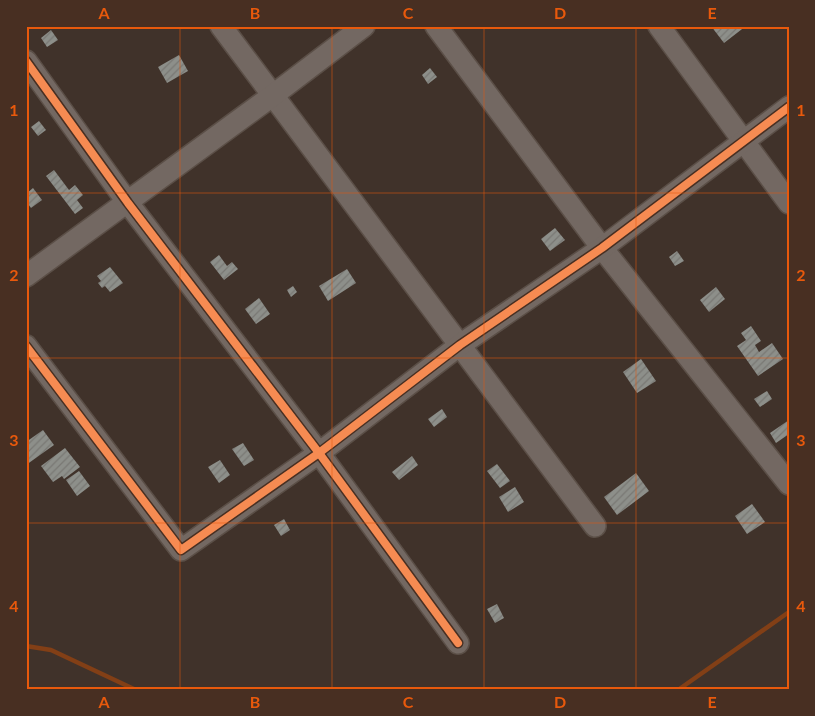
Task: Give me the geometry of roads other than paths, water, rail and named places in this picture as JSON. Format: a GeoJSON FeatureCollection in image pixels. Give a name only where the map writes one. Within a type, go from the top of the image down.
{"type":"FeatureCollection","features":[{"type":"Feature","properties":{"kind":"street"},"geometry":{"type":"LineString","coordinates":[[221,26],[595,526]]}},
{"type":"Feature","properties":{"kind":"street"},"geometry":{"type":"LineString","coordinates":[[26,276],[128,203],[364,26]]}},
{"type":"Feature","properties":{"kind":"street"},"geometry":{"type":"LineString","coordinates":[[436,26],[602,248],[789,484]]}},
{"type":"Feature","properties":{"kind":"street"},"geometry":{"type":"LineString","coordinates":[[659,26],[789,203]]}},
{"type":"Feature","properties":{"kind":"street"},"geometry":{"type":"LineString","coordinates":[[26,61],[128,203],[319,453],[458,643]]}},
{"type":"Feature","properties":{"kind":"street"},"geometry":{"type":"LineString","coordinates":[[26,346],[181,550],[319,453],[460,345],[602,248],[789,107]]}},
{"type":"Feature","properties":{"kind":"waterway"},"geometry":{"type":"LineString","coordinates":[[678,690],[789,612]]}},
{"type":"Feature","properties":{"kind":"waterway"},"geometry":{"type":"LineString","coordinates":[[26,646],[51,650],[136,690]]}}]}
